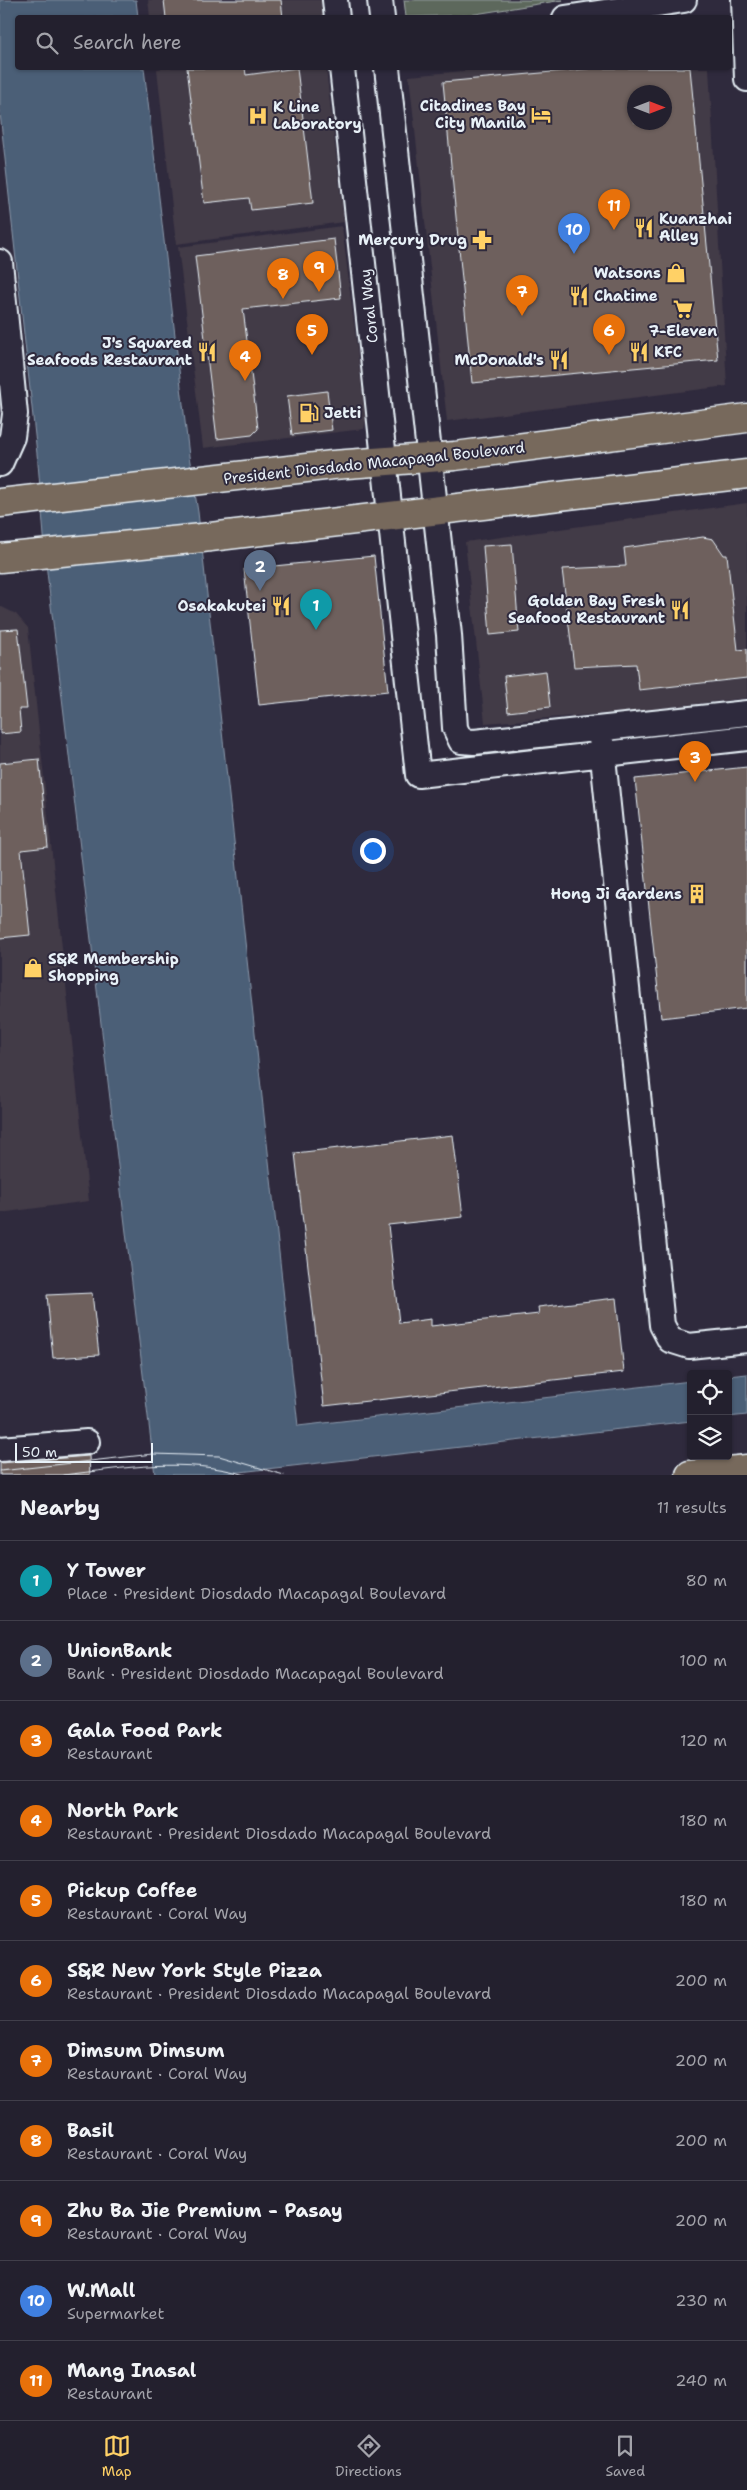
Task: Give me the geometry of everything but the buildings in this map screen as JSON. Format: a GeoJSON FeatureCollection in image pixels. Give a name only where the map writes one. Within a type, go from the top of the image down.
{"type":"FeatureCollection","features":[{"type":"Feature","properties":{"kind":"main road","name":"President Diosdado Macapagal Boulevard"},"geometry":{"type":"LineString","coordinates":[[0,503],[333,465],[430,458],[747,418]]}},
{"type":"Feature","properties":{"kind":"main road"},"geometry":{"type":"LineString","coordinates":[[0,558],[202,538],[747,474]]}},
{"type":"Feature","properties":{"kind":"main road"},"geometry":{"type":"LineString","coordinates":[[690,1475],[747,1469]]}},
{"type":"Feature","properties":{"kind":"street"},"geometry":{"type":"LineString","coordinates":[[335,0],[337,15]]}},
{"type":"Feature","properties":{"kind":"street"},"geometry":{"type":"LineString","coordinates":[[380,0],[382,15]]}},
{"type":"Feature","properties":{"kind":"street"},"geometry":{"type":"LineString","coordinates":[[585,15],[684,0]]}},
{"type":"Feature","properties":{"kind":"street"},"geometry":{"type":"LineString","coordinates":[[744,0],[747,79]]}},
{"type":"Feature","properties":{"kind":"street","name":"Coral Way"},"geometry":{"type":"LineString","coordinates":[[342,70],[418,775],[602,754]]}},
{"type":"Feature","properties":{"kind":"street"},"geometry":{"type":"LineString","coordinates":[[387,70],[449,635],[455,728],[461,741],[474,742],[747,713]]}},
{"type":"Feature","properties":{"kind":"street"},"geometry":{"type":"LineString","coordinates":[[0,262],[15,414],[12,437],[0,464]]}},
{"type":"Feature","properties":{"kind":"street"},"geometry":{"type":"LineString","coordinates":[[600,728],[662,1325],[670,1340],[689,1346],[747,1340]]}},
{"type":"Feature","properties":{"kind":"street"},"geometry":{"type":"LineString","coordinates":[[602,754],[747,738]]}},
{"type":"Feature","properties":{"kind":"street"},"geometry":{"type":"LineString","coordinates":[[0,1449],[87,1442]]}},
{"type":"Feature","properties":{"kind":"shaded area"},"geometry":{"type":"Polygon","coordinates":[[[148,0],[321,0],[323,15],[150,15],[148,0]]]}},
{"type":"Feature","properties":{"kind":"shaded area"},"geometry":{"type":"Polygon","coordinates":[[[157,70],[326,70],[344,222],[176,244],[157,70]]]}},
{"type":"Feature","properties":{"kind":"shaded area"},"geometry":{"type":"Polygon","coordinates":[[[474,70],[709,70],[727,386],[447,421],[409,76],[474,70]]]}},
{"type":"Feature","properties":{"kind":"shaded area"},"geometry":{"type":"Polygon","coordinates":[[[342,226],[366,421],[364,429],[203,448],[178,247],[342,226]]]}},
{"type":"Feature","properties":{"kind":"shaded area"},"geometry":{"type":"Polygon","coordinates":[[[747,503],[747,698],[625,712],[485,723],[465,542],[747,503]]]}},
{"type":"Feature","properties":{"kind":"shaded area","name":"S&R Membership Shopping"},"geometry":{"type":"Polygon","coordinates":[[[0,606],[16,614],[28,628],[89,1201],[0,1213],[0,606]]]}},
{"type":"Feature","properties":{"kind":"green space"},"geometry":{"type":"Polygon","coordinates":[[[404,0],[563,0],[469,15],[406,15],[404,0]]]}},
{"type":"Feature","properties":{"kind":"water"},"geometry":{"type":"Polygon","coordinates":[[[0,0],[136,0],[138,15],[15,15],[15,70],[144,70],[189,456],[198,512],[298,1426],[687,1381],[687,1421],[213,1475],[155,1475],[47,572],[38,463],[0,113],[0,0]]]}},
{"type":"Feature","properties":{"kind":"water"},"geometry":{"type":"Polygon","coordinates":[[[747,1374],[747,1415],[732,1417],[732,1376],[747,1374]]]}},
{"type":"Feature","properties":{"kind":"tram line"},"geometry":{"type":"LineString","coordinates":[[0,1471],[153,1454],[219,1456],[284,1475]]}},
{"type":"Feature","properties":{"kind":"tram line"},"geometry":{"type":"LineString","coordinates":[[63,1475],[132,1467],[178,1465],[200,1466],[246,1475]]}},
{"type":"Feature","properties":{"kind":"place","name":"Citadines Bay City Manila"},"geometry":{"type":"Point","coordinates":[541,115]}},
{"type":"Feature","properties":{"kind":"place","name":"K Line Laboratory"},"geometry":{"type":"Point","coordinates":[258,116]}},
{"type":"Feature","properties":{"kind":"place","name":"Kuanzhai Alley"},"geometry":{"type":"Point","coordinates":[644,228]}},
{"type":"Feature","properties":{"kind":"place","name":"Mang Inasal"},"geometry":{"type":"Point","coordinates":[614,230]}},
{"type":"Feature","properties":{"kind":"place","name":"Mercury Drug"},"geometry":{"type":"Point","coordinates":[482,240]}},
{"type":"Feature","properties":{"kind":"place","name":"W.Mall"},"geometry":{"type":"Point","coordinates":[574,254]}},
{"type":"Feature","properties":{"kind":"place","name":"Watsons"},"geometry":{"type":"Point","coordinates":[676,273]}},
{"type":"Feature","properties":{"kind":"place","name":"Zhu Ba Jie Premium - Pasay"},"geometry":{"type":"Point","coordinates":[319,292]}},
{"type":"Feature","properties":{"kind":"place","name":"Chatime"},"geometry":{"type":"Point","coordinates":[579,296]}},
{"type":"Feature","properties":{"kind":"place","name":"Basil"},"geometry":{"type":"Point","coordinates":[283,299]}},
{"type":"Feature","properties":{"kind":"place","name":"7-Eleven"},"geometry":{"type":"Point","coordinates":[683,309]}},
{"type":"Feature","properties":{"kind":"place","name":"Dimsum Dimsum"},"geometry":{"type":"Point","coordinates":[522,316]}},
{"type":"Feature","properties":{"kind":"place","name":"J's Squared Seafoods Restaurant"},"geometry":{"type":"Point","coordinates":[207,352]}},
{"type":"Feature","properties":{"kind":"place","name":"KFC"},"geometry":{"type":"Point","coordinates":[639,352]}},
{"type":"Feature","properties":{"kind":"place","name":"Pickup Coffee"},"geometry":{"type":"Point","coordinates":[312,355]}},
{"type":"Feature","properties":{"kind":"place","name":"S&R New York Style Pizza"},"geometry":{"type":"Point","coordinates":[609,355]}},
{"type":"Feature","properties":{"kind":"place","name":"McDonald's"},"geometry":{"type":"Point","coordinates":[559,360]}},
{"type":"Feature","properties":{"kind":"place","name":"North Park"},"geometry":{"type":"Point","coordinates":[245,381]}},
{"type":"Feature","properties":{"kind":"place","name":"Jetti"},"geometry":{"type":"Point","coordinates":[309,413]}},
{"type":"Feature","properties":{"kind":"place","name":"UnionBank"},"geometry":{"type":"Point","coordinates":[260,591]}},
{"type":"Feature","properties":{"kind":"place","name":"Osakakutei"},"geometry":{"type":"Point","coordinates":[281,606]}},
{"type":"Feature","properties":{"kind":"place","name":"Golden Bay Fresh Seafood Restaurant"},"geometry":{"type":"Point","coordinates":[680,610]}},
{"type":"Feature","properties":{"kind":"place","name":"Y Tower"},"geometry":{"type":"Point","coordinates":[316,630]}},
{"type":"Feature","properties":{"kind":"place","name":"Gala Food Park"},"geometry":{"type":"Point","coordinates":[695,782]}},
{"type":"Feature","properties":{"kind":"place","name":"Hong Ji Gardens"},"geometry":{"type":"Point","coordinates":[697,894]}},
{"type":"Feature","properties":{"kind":"place","name":"S&R Membership Shopping"},"geometry":{"type":"Point","coordinates":[33,968]}}]}
